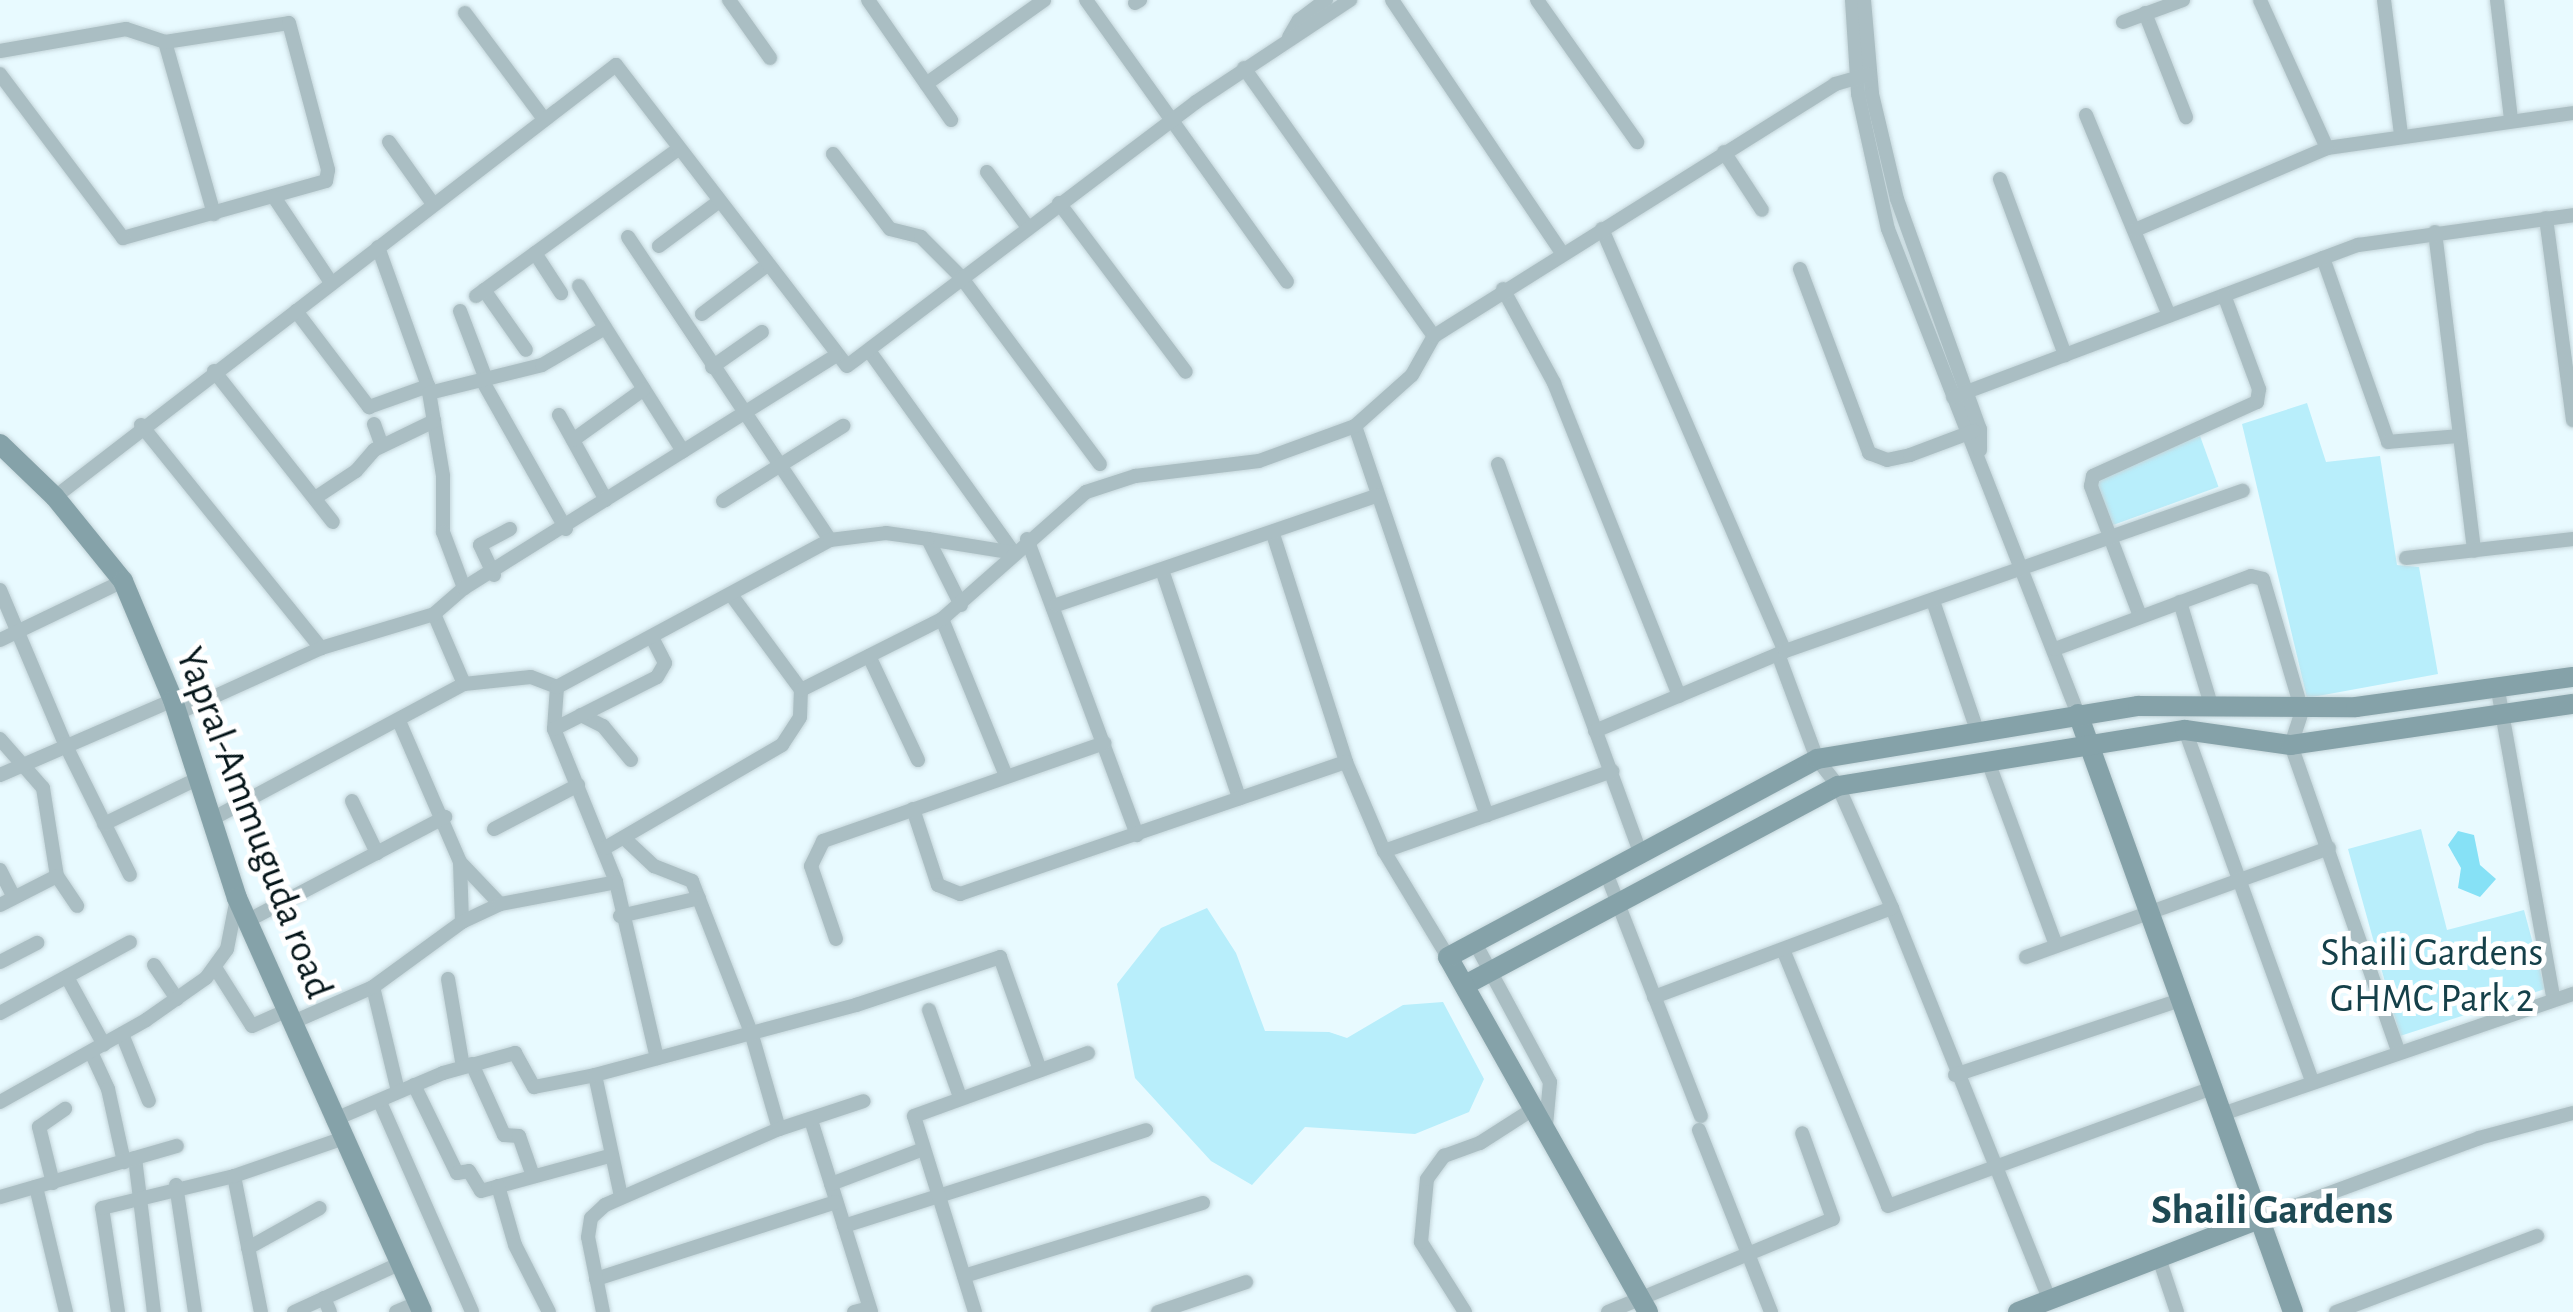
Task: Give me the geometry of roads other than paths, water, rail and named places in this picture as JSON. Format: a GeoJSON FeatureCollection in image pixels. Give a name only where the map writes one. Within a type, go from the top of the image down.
{"type":"FeatureCollection","features":[{"type":"Feature","properties":{"kind":"street"},"geometry":{"type":"LineString","coordinates":[[729,0],[770,58]]}},
{"type":"Feature","properties":{"kind":"street"},"geometry":{"type":"LineString","coordinates":[[868,0],[950,120]]}},
{"type":"Feature","properties":{"kind":"street"},"geometry":{"type":"LineString","coordinates":[[926,84],[1044,0]]}},
{"type":"Feature","properties":{"kind":"street"},"geometry":{"type":"LineString","coordinates":[[1086,0],[1287,282]]}},
{"type":"Feature","properties":{"kind":"street"},"geometry":{"type":"LineString","coordinates":[[1289,37],[1299,20],[1326,0]]}},
{"type":"Feature","properties":{"kind":"street"},"geometry":{"type":"LineString","coordinates":[[56,497],[142,425],[616,65],[835,356],[847,366],[870,352],[1026,226],[1173,123],[1196,102],[1289,37],[1308,32],[1350,0]]}},
{"type":"Feature","properties":{"kind":"street"},"geometry":{"type":"LineString","coordinates":[[1392,0],[1562,252]]}},
{"type":"Feature","properties":{"kind":"street"},"geometry":{"type":"LineString","coordinates":[[1537,0],[1637,142]]}},
{"type":"Feature","properties":{"kind":"street"},"geometry":{"type":"LineString","coordinates":[[1852,0],[1863,75],[1902,219],[1959,395],[2262,1218],[2292,1312]]}},
{"type":"Feature","properties":{"kind":"street"},"geometry":{"type":"LineString","coordinates":[[1863,75],[1864,0]]}},
{"type":"Feature","properties":{"kind":"street"},"geometry":{"type":"LineString","coordinates":[[2122,22],[2184,0]]}},
{"type":"Feature","properties":{"kind":"street"},"geometry":{"type":"LineString","coordinates":[[2260,0],[2328,148]]}},
{"type":"Feature","properties":{"kind":"street"},"geometry":{"type":"LineString","coordinates":[[2384,0],[2401,134]]}},
{"type":"Feature","properties":{"kind":"street"},"geometry":{"type":"LineString","coordinates":[[2498,0],[2511,119]]}},
{"type":"Feature","properties":{"kind":"street"},"geometry":{"type":"LineString","coordinates":[[465,13],[544,120]]}},
{"type":"Feature","properties":{"kind":"street"},"geometry":{"type":"LineString","coordinates":[[2145,13],[2186,117]]}},
{"type":"Feature","properties":{"kind":"street"},"geometry":{"type":"LineString","coordinates":[[0,51],[126,29],[165,42],[289,23],[328,170],[326,182],[123,238],[0,74]]}},
{"type":"Feature","properties":{"kind":"street"},"geometry":{"type":"LineString","coordinates":[[165,42],[214,214]]}},
{"type":"Feature","properties":{"kind":"street"},"geometry":{"type":"LineString","coordinates":[[1244,68],[1434,336]]}},
{"type":"Feature","properties":{"kind":"street"},"geometry":{"type":"LineString","coordinates":[[801,690],[942,619],[998,576],[1027,539],[1109,481],[1258,461],[1355,426],[1412,375],[1434,336],[1724,152],[1863,75]]}},
{"type":"Feature","properties":{"kind":"street"},"geometry":{"type":"LineString","coordinates":[[2135,230],[2328,148],[2401,134],[2573,113]]}},
{"type":"Feature","properties":{"kind":"street"},"geometry":{"type":"LineString","coordinates":[[2086,115],[2169,315]]}},
{"type":"Feature","properties":{"kind":"street"},"geometry":{"type":"LineString","coordinates":[[389,142],[433,204]]}},
{"type":"Feature","properties":{"kind":"street"},"geometry":{"type":"LineString","coordinates":[[526,350],[480,293],[678,150]]}},
{"type":"Feature","properties":{"kind":"street"},"geometry":{"type":"LineString","coordinates":[[1724,152],[1762,210]]}},
{"type":"Feature","properties":{"kind":"street"},"geometry":{"type":"LineString","coordinates":[[833,154],[890,229],[921,237],[961,277],[1100,464]]}},
{"type":"Feature","properties":{"kind":"street"},"geometry":{"type":"LineString","coordinates":[[987,172],[1026,226]]}},
{"type":"Feature","properties":{"kind":"street"},"geometry":{"type":"LineString","coordinates":[[2000,179],[2065,354]]}},
{"type":"Feature","properties":{"kind":"street"},"geometry":{"type":"LineString","coordinates":[[274,197],[330,281]]}},
{"type":"Feature","properties":{"kind":"street"},"geometry":{"type":"LineString","coordinates":[[659,246],[718,202]]}},
{"type":"Feature","properties":{"kind":"street"},"geometry":{"type":"LineString","coordinates":[[1059,203],[1186,372]]}},
{"type":"Feature","properties":{"kind":"street"},"geometry":{"type":"LineString","coordinates":[[1959,395],[2323,258],[2435,232],[2573,215]]}},
{"type":"Feature","properties":{"kind":"street"},"geometry":{"type":"LineString","coordinates":[[2546,218],[2566,316],[2573,420]]}},
{"type":"Feature","properties":{"kind":"street"},"geometry":{"type":"LineString","coordinates":[[1602,229],[1782,652],[1817,759],[1838,786],[1892,908],[2050,1301]]}},
{"type":"Feature","properties":{"kind":"street"},"geometry":{"type":"LineString","coordinates":[[2435,232],[2474,552]]}},
{"type":"Feature","properties":{"kind":"street"},"geometry":{"type":"LineString","coordinates":[[628,237],[741,413],[830,540]]}},
{"type":"Feature","properties":{"kind":"street"},"geometry":{"type":"LineString","coordinates":[[378,246],[429,390],[443,532],[464,588]]}},
{"type":"Feature","properties":{"kind":"street"},"geometry":{"type":"LineString","coordinates":[[536,252],[561,293]]}},
{"type":"Feature","properties":{"kind":"street"},"geometry":{"type":"LineString","coordinates":[[2323,258],[2388,442],[2460,436]]}},
{"type":"Feature","properties":{"kind":"street"},"geometry":{"type":"LineString","coordinates":[[702,314],[766,266]]}},
{"type":"Feature","properties":{"kind":"street"},"geometry":{"type":"LineString","coordinates":[[1800,269],[1869,454],[1887,460],[1974,432]]}},
{"type":"Feature","properties":{"kind":"street"},"geometry":{"type":"LineString","coordinates":[[579,286],[683,451]]}},
{"type":"Feature","properties":{"kind":"street"},"geometry":{"type":"LineString","coordinates":[[1503,290],[1554,383],[1680,696]]}},
{"type":"Feature","properties":{"kind":"street"},"geometry":{"type":"LineString","coordinates":[[2140,616],[2110,538],[2093,476],[2257,402],[2259,389],[2224,295]]}},
{"type":"Feature","properties":{"kind":"street"},"geometry":{"type":"LineString","coordinates":[[296,311],[369,408],[542,364],[605,328]]}},
{"type":"Feature","properties":{"kind":"street"},"geometry":{"type":"LineString","coordinates":[[460,311],[484,379],[566,529]]}},
{"type":"Feature","properties":{"kind":"street"},"geometry":{"type":"LineString","coordinates":[[712,366],[762,332]]}},
{"type":"Feature","properties":{"kind":"street"},"geometry":{"type":"LineString","coordinates":[[870,352],[1014,553]]}},
{"type":"Feature","properties":{"kind":"street"},"geometry":{"type":"LineString","coordinates":[[0,776],[65,744],[176,707],[321,648],[434,614],[464,588],[566,529],[835,356]]}},
{"type":"Feature","properties":{"kind":"street"},"geometry":{"type":"LineString","coordinates":[[214,371],[333,522]]}},
{"type":"Feature","properties":{"kind":"street"},"geometry":{"type":"LineString","coordinates":[[574,440],[644,389]]}},
{"type":"Feature","properties":{"kind":"street"},"geometry":{"type":"LineString","coordinates":[[559,414],[606,500]]}},
{"type":"Feature","properties":{"kind":"street"},"geometry":{"type":"LineString","coordinates":[[314,498],[382,446],[434,421]]}},
{"type":"Feature","properties":{"kind":"street"},"geometry":{"type":"LineString","coordinates":[[374,424],[382,446]]}},
{"type":"Feature","properties":{"kind":"street"},"geometry":{"type":"LineString","coordinates":[[142,425],[321,648]]}},
{"type":"Feature","properties":{"kind":"street"},"geometry":{"type":"LineString","coordinates":[[723,501],[843,426]]}},
{"type":"Feature","properties":{"kind":"street"},"geometry":{"type":"LineString","coordinates":[[1355,426],[1486,815]]}},
{"type":"Feature","properties":{"kind":"street","name":"Yapral-Ammuguda road"},"geometry":{"type":"LineString","coordinates":[[0,444],[56,497],[123,581],[176,707],[237,898],[337,1129],[420,1307]]}},
{"type":"Feature","properties":{"kind":"street"},"geometry":{"type":"LineString","coordinates":[[1498,464],[1640,851]]}},
{"type":"Feature","properties":{"kind":"street"},"geometry":{"type":"LineString","coordinates":[[1595,730],[1782,652],[2243,491]]}},
{"type":"Feature","properties":{"kind":"street"},"geometry":{"type":"LineString","coordinates":[[1056,605],[1377,496]]}},
{"type":"Feature","properties":{"kind":"street"},"geometry":{"type":"LineString","coordinates":[[494,574],[480,544],[510,529]]}},
{"type":"Feature","properties":{"kind":"street"},"geometry":{"type":"LineString","coordinates":[[212,820],[464,684],[531,677],[558,687],[830,540],[886,533],[1014,553]]}},
{"type":"Feature","properties":{"kind":"street"},"geometry":{"type":"LineString","coordinates":[[1273,534],[1346,762],[1384,851],[1541,1116],[1644,1304]]}},
{"type":"Feature","properties":{"kind":"street"},"geometry":{"type":"LineString","coordinates":[[928,539],[961,604]]}},
{"type":"Feature","properties":{"kind":"street"},"geometry":{"type":"LineString","coordinates":[[1027,539],[1056,605],[1137,835]]}},
{"type":"Feature","properties":{"kind":"street"},"geometry":{"type":"LineString","coordinates":[[2406,558],[2573,540]]}},
{"type":"Feature","properties":{"kind":"street"},"geometry":{"type":"LineString","coordinates":[[1162,570],[1239,798]]}},
{"type":"Feature","properties":{"kind":"street"},"geometry":{"type":"LineString","coordinates":[[2054,649],[2252,576],[2263,579],[2302,710],[2291,745],[2398,1050]]}},
{"type":"Feature","properties":{"kind":"street"},"geometry":{"type":"LineString","coordinates":[[0,640],[123,581]]}},
{"type":"Feature","properties":{"kind":"street"},"geometry":{"type":"LineString","coordinates":[[0,590],[65,744],[130,875]]}},
{"type":"Feature","properties":{"kind":"street"},"geometry":{"type":"LineString","coordinates":[[605,848],[782,745],[800,717],[801,690],[732,596]]}},
{"type":"Feature","properties":{"kind":"street"},"geometry":{"type":"LineString","coordinates":[[1933,601],[1977,730]]}},
{"type":"Feature","properties":{"kind":"street"},"geometry":{"type":"LineString","coordinates":[[2180,602],[2211,704]]}},
{"type":"Feature","properties":{"kind":"street"},"geometry":{"type":"LineString","coordinates":[[434,614],[464,684]]}},
{"type":"Feature","properties":{"kind":"street"},"geometry":{"type":"LineString","coordinates":[[942,619],[1006,776]]}},
{"type":"Feature","properties":{"kind":"street"},"geometry":{"type":"LineString","coordinates":[[554,729],[664,670],[653,639]]}},
{"type":"Feature","properties":{"kind":"street"},"geometry":{"type":"LineString","coordinates":[[869,656],[918,760]]}},
{"type":"Feature","properties":{"kind":"street"},"geometry":{"type":"LineString","coordinates":[[1448,957],[1817,759],[2078,714],[2211,704],[2302,710],[2573,677]]}},
{"type":"Feature","properties":{"kind":"street"},"geometry":{"type":"LineString","coordinates":[[2497,684],[2553,998]]}},
{"type":"Feature","properties":{"kind":"street"},"geometry":{"type":"LineString","coordinates":[[558,687],[554,729],[616,882],[620,916],[657,1058]]}},
{"type":"Feature","properties":{"kind":"street"},"geometry":{"type":"LineString","coordinates":[[1465,985],[1838,786],[2186,730],[2291,745],[2573,704]]}},
{"type":"Feature","properties":{"kind":"street"},"geometry":{"type":"LineString","coordinates":[[581,715],[603,726],[631,760]]}},
{"type":"Feature","properties":{"kind":"street"},"geometry":{"type":"LineString","coordinates":[[399,722],[445,817],[460,862],[462,922]]}},
{"type":"Feature","properties":{"kind":"street"},"geometry":{"type":"LineString","coordinates":[[2186,730],[2312,1081]]}},
{"type":"Feature","properties":{"kind":"street"},"geometry":{"type":"LineString","coordinates":[[0,740],[23,764],[50,806],[57,876],[77,906]]}},
{"type":"Feature","properties":{"kind":"street"},"geometry":{"type":"LineString","coordinates":[[836,939],[812,853],[823,841],[1104,742]]}},
{"type":"Feature","properties":{"kind":"street"},"geometry":{"type":"LineString","coordinates":[[913,809],[938,884],[949,893],[1137,835],[1346,762]]}},
{"type":"Feature","properties":{"kind":"street"},"geometry":{"type":"LineString","coordinates":[[1988,764],[2056,945]]}},
{"type":"Feature","properties":{"kind":"street"},"geometry":{"type":"LineString","coordinates":[[1384,851],[1612,770]]}},
{"type":"Feature","properties":{"kind":"street"},"geometry":{"type":"LineString","coordinates":[[104,824],[199,778]]}},
{"type":"Feature","properties":{"kind":"street"},"geometry":{"type":"LineString","coordinates":[[494,829],[578,785]]}},
{"type":"Feature","properties":{"kind":"street"},"geometry":{"type":"LineString","coordinates":[[352,802],[377,853]]}},
{"type":"Feature","properties":{"kind":"street"},"geometry":{"type":"LineString","coordinates":[[247,922],[445,817]]}},
{"type":"Feature","properties":{"kind":"street"},"geometry":{"type":"LineString","coordinates":[[625,839],[654,866],[684,872],[698,898],[750,1032],[780,1129]]}},
{"type":"Feature","properties":{"kind":"street"},"geometry":{"type":"LineString","coordinates":[[2026,956],[2329,848]]}},
{"type":"Feature","properties":{"kind":"street"},"geometry":{"type":"LineString","coordinates":[[460,862],[500,904]]}},
{"type":"Feature","properties":{"kind":"street"},"geometry":{"type":"LineString","coordinates":[[0,870],[14,897]]}},
{"type":"Feature","properties":{"kind":"street"},"geometry":{"type":"LineString","coordinates":[[1605,870],[1771,1312]]}},
{"type":"Feature","properties":{"kind":"street"},"geometry":{"type":"LineString","coordinates":[[0,905],[57,876]]}},
{"type":"Feature","properties":{"kind":"street"},"geometry":{"type":"LineString","coordinates":[[216,969],[252,1026],[289,1017],[373,986],[462,922],[500,904],[616,882]]}},
{"type":"Feature","properties":{"kind":"street"},"geometry":{"type":"LineString","coordinates":[[0,1102],[122,1034],[216,969],[227,949],[237,898]]}},
{"type":"Feature","properties":{"kind":"street"},"geometry":{"type":"LineString","coordinates":[[620,916],[698,898]]}},
{"type":"Feature","properties":{"kind":"street"},"geometry":{"type":"LineString","coordinates":[[1654,997],[1784,952],[1892,908]]}},
{"type":"Feature","properties":{"kind":"street"},"geometry":{"type":"LineString","coordinates":[[1474,941],[1550,1082],[1541,1116]]}},
{"type":"Feature","properties":{"kind":"street"},"geometry":{"type":"LineString","coordinates":[[0,1013],[130,942]]}},
{"type":"Feature","properties":{"kind":"street"},"geometry":{"type":"LineString","coordinates":[[0,962],[37,943]]}},
{"type":"Feature","properties":{"kind":"street"},"geometry":{"type":"LineString","coordinates":[[1784,952],[1886,1204],[1896,1207],[1996,1172],[2212,1088]]}},
{"type":"Feature","properties":{"kind":"street"},"geometry":{"type":"LineString","coordinates":[[118,1312],[99,1216],[110,1203],[234,1176],[337,1129],[398,1091],[515,1053],[534,1087],[595,1075],[1000,957],[1040,1070]]}},
{"type":"Feature","properties":{"kind":"street"},"geometry":{"type":"LineString","coordinates":[[154,964],[176,998]]}},
{"type":"Feature","properties":{"kind":"street"},"geometry":{"type":"LineString","coordinates":[[67,976],[98,1048],[130,1160],[154,1312]]}},
{"type":"Feature","properties":{"kind":"street"},"geometry":{"type":"LineString","coordinates":[[448,979],[468,1066],[504,1135],[520,1136],[533,1176]]}},
{"type":"Feature","properties":{"kind":"street"},"geometry":{"type":"LineString","coordinates":[[373,986],[398,1091]]}},
{"type":"Feature","properties":{"kind":"street"},"geometry":{"type":"LineString","coordinates":[[2222,1114],[2398,1050],[2573,994]]}},
{"type":"Feature","properties":{"kind":"street"},"geometry":{"type":"LineString","coordinates":[[1956,1075],[2180,1000]]}},
{"type":"Feature","properties":{"kind":"street"},"geometry":{"type":"LineString","coordinates":[[930,1010],[960,1097]]}},
{"type":"Feature","properties":{"kind":"street"},"geometry":{"type":"LineString","coordinates":[[122,1034],[149,1101]]}},
{"type":"Feature","properties":{"kind":"street"},"geometry":{"type":"LineString","coordinates":[[975,1312],[921,1150],[914,1116],[1088,1054]]}},
{"type":"Feature","properties":{"kind":"street"},"geometry":{"type":"LineString","coordinates":[[595,1075],[609,1156],[622,1196]]}},
{"type":"Feature","properties":{"kind":"street"},"geometry":{"type":"LineString","coordinates":[[414,1085],[457,1173],[469,1171],[482,1191],[609,1156]]}},
{"type":"Feature","properties":{"kind":"street"},"geometry":{"type":"LineString","coordinates":[[603,1312],[591,1218],[622,1196],[780,1129],[864,1101]]}},
{"type":"Feature","properties":{"kind":"street"},"geometry":{"type":"LineString","coordinates":[[380,1102],[472,1312]]}},
{"type":"Feature","properties":{"kind":"street"},"geometry":{"type":"LineString","coordinates":[[53,1182],[39,1126],[65,1109]]}},
{"type":"Feature","properties":{"kind":"street"},"geometry":{"type":"LineString","coordinates":[[2018,1312],[2493,1134],[2573,1114]]}},
{"type":"Feature","properties":{"kind":"street"},"geometry":{"type":"LineString","coordinates":[[1465,1312],[1421,1242],[1426,1179],[1444,1156],[1541,1116]]}},
{"type":"Feature","properties":{"kind":"street"},"geometry":{"type":"LineString","coordinates":[[810,1120],[871,1310],[854,1312]]}},
{"type":"Feature","properties":{"kind":"street"},"geometry":{"type":"LineString","coordinates":[[844,1226],[1146,1130]]}},
{"type":"Feature","properties":{"kind":"street"},"geometry":{"type":"LineString","coordinates":[[1608,1312],[1644,1304],[1833,1219],[1802,1133]]}},
{"type":"Feature","properties":{"kind":"street"},"geometry":{"type":"LineString","coordinates":[[0,1197],[177,1146]]}},
{"type":"Feature","properties":{"kind":"street"},"geometry":{"type":"LineString","coordinates":[[831,1184],[921,1150]]}},
{"type":"Feature","properties":{"kind":"street"},"geometry":{"type":"LineString","coordinates":[[234,1176],[260,1312]]}},
{"type":"Feature","properties":{"kind":"street"},"geometry":{"type":"LineString","coordinates":[[176,1186],[195,1312]]}},
{"type":"Feature","properties":{"kind":"street"},"geometry":{"type":"LineString","coordinates":[[498,1186],[515,1244],[549,1312]]}},
{"type":"Feature","properties":{"kind":"street"},"geometry":{"type":"LineString","coordinates":[[36,1187],[66,1312]]}},
{"type":"Feature","properties":{"kind":"street"},"geometry":{"type":"LineString","coordinates":[[596,1280],[836,1202]]}},
{"type":"Feature","properties":{"kind":"street"},"geometry":{"type":"LineString","coordinates":[[964,1276],[1202,1203]]}},
{"type":"Feature","properties":{"kind":"street"},"geometry":{"type":"LineString","coordinates":[[248,1248],[320,1208]]}},
{"type":"Feature","properties":{"kind":"street"},"geometry":{"type":"LineString","coordinates":[[2336,1312],[2537,1236]]}},
{"type":"Feature","properties":{"kind":"street"},"geometry":{"type":"LineString","coordinates":[[2160,1261],[2178,1312]]}},
{"type":"Feature","properties":{"kind":"street"},"geometry":{"type":"LineString","coordinates":[[294,1312],[327,1305],[401,1262]]}},
{"type":"Feature","properties":{"kind":"street"},"geometry":{"type":"LineString","coordinates":[[1158,1312],[1246,1282]]}},
{"type":"Feature","properties":{"kind":"street"},"geometry":{"type":"LineString","coordinates":[[396,1312],[420,1307]]}},
{"type":"Feature","properties":{"kind":"district","name":"Shaili Gardens"},"geometry":{"type":"Point","coordinates":[2272,1210]}},
{"type":"Feature","properties":{"kind":"park label","name":"Shaili Gardens GHMC Park 2"},"geometry":{"type":"Point","coordinates":[2432,976]}}]}
